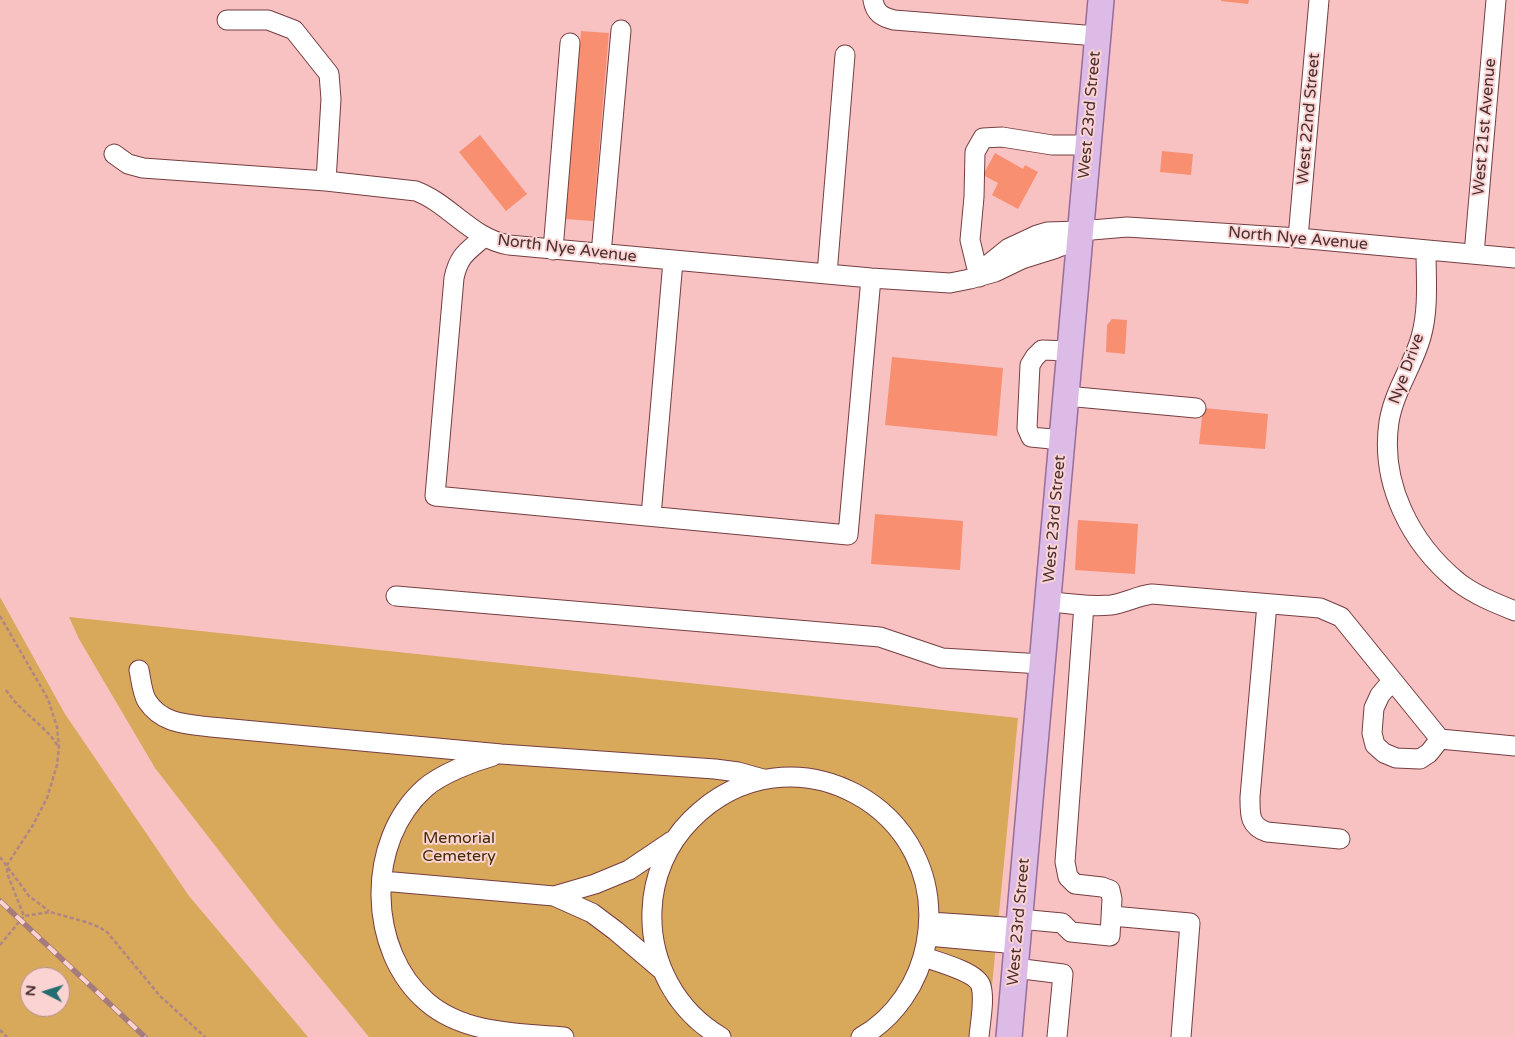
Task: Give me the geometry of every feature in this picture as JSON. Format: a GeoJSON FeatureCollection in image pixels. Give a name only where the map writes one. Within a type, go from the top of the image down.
{"type":"FeatureCollection","features":[{"type":"Feature","properties":{"kind":"main road","name":"West 23rd Street"},"geometry":{"type":"LineString","coordinates":[[1009,1037],[1101,0]]}},
{"type":"Feature","properties":{"kind":"street"},"geometry":{"type":"LineString","coordinates":[[873,0],[875,8],[882,17],[894,20],[1097,36]]}},
{"type":"Feature","properties":{"kind":"street","name":"West 22nd Street"},"geometry":{"type":"LineString","coordinates":[[1298,238],[1319,0]]}},
{"type":"Feature","properties":{"kind":"street","name":"West 21st Avenue"},"geometry":{"type":"LineString","coordinates":[[1474,254],[1496,0]]}},
{"type":"Feature","properties":{"kind":"street"},"geometry":{"type":"LineString","coordinates":[[227,20],[268,20],[294,30],[329,74],[331,99],[326,181]]}},
{"type":"Feature","properties":{"kind":"street"},"geometry":{"type":"LineString","coordinates":[[601,254],[621,30]]}},
{"type":"Feature","properties":{"kind":"street"},"geometry":{"type":"LineString","coordinates":[[553,250],[570,43]]}},
{"type":"Feature","properties":{"kind":"street"},"geometry":{"type":"LineString","coordinates":[[827,274],[845,55]]}},
{"type":"Feature","properties":{"kind":"street"},"geometry":{"type":"LineString","coordinates":[[979,277],[970,240],[974,197],[975,152],[983,138],[1002,137],[1052,145],[1087,145]]}},
{"type":"Feature","properties":{"kind":"street","name":"North Nye Avenue"},"geometry":{"type":"LineString","coordinates":[[114,154],[128,164],[142,168],[326,181],[416,191],[430,196],[484,237],[504,245],[871,278],[950,282],[979,277],[999,255],[1020,242],[1047,232],[1101,228],[1136,227],[1298,238],[1515,258]]}},
{"type":"Feature","properties":{"kind":"street"},"geometry":{"type":"LineString","coordinates":[[484,237],[461,256],[456,266],[435,496],[848,534],[871,278]]}},
{"type":"Feature","properties":{"kind":"street","name":"Nye Drive"},"geometry":{"type":"LineString","coordinates":[[1426,250],[1426,305],[1422,336],[1396,397],[1389,421],[1387,448],[1390,479],[1402,513],[1417,537],[1437,562],[1458,582],[1486,599],[1515,611]]}},
{"type":"Feature","properties":{"kind":"street"},"geometry":{"type":"LineString","coordinates":[[651,516],[673,261]]}},
{"type":"Feature","properties":{"kind":"street"},"geometry":{"type":"LineString","coordinates":[[1062,440],[1032,437],[1027,428],[1030,365],[1042,350],[1070,351]]}},
{"type":"Feature","properties":{"kind":"street"},"geometry":{"type":"LineString","coordinates":[[1066,396],[1196,408]]}},
{"type":"Feature","properties":{"kind":"street"},"geometry":{"type":"LineString","coordinates":[[1047,602],[1084,605],[1116,604],[1139,595],[1152,594],[1320,608],[1341,617],[1440,739],[1515,746]]}},
{"type":"Feature","properties":{"kind":"street"},"geometry":{"type":"LineString","coordinates":[[396,596],[880,638],[942,658],[1042,664]]}},
{"type":"Feature","properties":{"kind":"street"},"geometry":{"type":"LineString","coordinates":[[1267,604],[1250,798],[1250,812],[1253,823],[1259,829],[1267,832],[1340,839]]}},
{"type":"Feature","properties":{"kind":"street"},"geometry":{"type":"LineString","coordinates":[[1018,940],[1062,923],[1071,932],[1110,936],[1112,899],[1110,890],[1102,886],[1075,884],[1068,876],[1066,862],[1084,605]]}},
{"type":"Feature","properties":{"kind":"street"},"geometry":{"type":"LineString","coordinates":[[139,670],[146,699],[160,716],[179,722],[211,727],[501,754],[715,769],[738,772],[764,779]]}},
{"type":"Feature","properties":{"kind":"street"},"geometry":{"type":"LineString","coordinates":[[1392,681],[1380,695],[1374,708],[1372,733],[1375,745],[1384,753],[1396,758],[1420,759],[1440,739]]}},
{"type":"Feature","properties":{"kind":"street"},"geometry":{"type":"LineString","coordinates":[[501,754],[472,762],[425,788],[408,808],[393,831],[386,854],[382,881],[381,907],[385,934],[394,958],[407,979],[427,1002],[475,1032],[503,1032],[564,1037]]}},
{"type":"Feature","properties":{"kind":"street"},"geometry":{"type":"LineString","coordinates":[[721,1037],[698,1020],[683,1005],[672,990],[663,972],[653,938],[652,903],[660,870],[675,839],[692,819],[714,800],[745,784],[764,779],[793,777],[827,782],[854,792],[881,810],[906,838],[916,855],[927,888],[929,929],[924,957],[911,986],[898,1005],[881,1023],[861,1037]]}},
{"type":"Feature","properties":{"kind":"street"},"geometry":{"type":"LineString","coordinates":[[554,896],[595,884],[629,870],[675,839]]}},
{"type":"Feature","properties":{"kind":"street"},"geometry":{"type":"LineString","coordinates":[[382,881],[554,896],[592,913],[663,972]]}},
{"type":"Feature","properties":{"kind":"street"},"geometry":{"type":"LineString","coordinates":[[1112,916],[1190,923],[1181,1037]]}},
{"type":"Feature","properties":{"kind":"street"},"geometry":{"type":"LineString","coordinates":[[929,929],[971,926],[1018,940],[1063,974],[1057,1037]]}},
{"type":"Feature","properties":{"kind":"street"},"geometry":{"type":"LineString","coordinates":[[924,957],[972,975],[979,981],[982,988],[979,1037]]}},
{"type":"Feature","properties":{"kind":"path"},"geometry":{"type":"LineString","coordinates":[[0,616],[48,699],[57,727],[59,747],[53,782],[44,804],[7,866],[7,873],[24,916]]}},
{"type":"Feature","properties":{"kind":"path"},"geometry":{"type":"LineString","coordinates":[[6,690],[13,701],[44,729],[59,747]]}},
{"type":"Feature","properties":{"kind":"path"},"geometry":{"type":"LineString","coordinates":[[0,857],[29,896],[50,912],[86,922],[106,932],[160,996],[205,1037]]}},
{"type":"Feature","properties":{"kind":"path"},"geometry":{"type":"LineString","coordinates":[[0,945],[24,916],[50,912]]}},
{"type":"Feature","properties":{"kind":"path"},"geometry":{"type":"LineString","coordinates":[[0,1030],[7,1037]]}},
{"type":"Feature","properties":{"kind":"green space"},"geometry":{"type":"Polygon","coordinates":[[[0,597],[65,714],[189,896],[308,1037],[0,1037],[0,597]]]}},
{"type":"Feature","properties":{"kind":"green space","name":"Memorial Cemetery"},"geometry":{"type":"Polygon","coordinates":[[[69,617],[1018,718],[987,1037],[369,1037],[275,923],[155,768],[79,639],[69,617]]]}},
{"type":"Feature","properties":{"kind":"building"},"geometry":{"type":"Polygon","coordinates":[[[1221,0],[1249,0],[1248,4],[1221,0]]]}},
{"type":"Feature","properties":{"kind":"building"},"geometry":{"type":"Polygon","coordinates":[[[581,31],[609,33],[593,221],[565,219],[581,31]]]}},
{"type":"Feature","properties":{"kind":"building"},"geometry":{"type":"Polygon","coordinates":[[[480,135],[527,194],[506,211],[459,152],[480,135]]]}},
{"type":"Feature","properties":{"kind":"building"},"geometry":{"type":"Polygon","coordinates":[[[1162,151],[1193,154],[1191,175],[1160,172],[1162,151]]]}},
{"type":"Feature","properties":{"kind":"building"},"geometry":{"type":"Polygon","coordinates":[[[995,153],[1023,169],[1025,165],[1038,172],[1018,209],[992,195],[998,183],[983,175],[995,153]]]}},
{"type":"Feature","properties":{"kind":"building"},"geometry":{"type":"Polygon","coordinates":[[[1112,319],[1127,320],[1125,354],[1106,352],[1107,325],[1112,319]]]}},
{"type":"Feature","properties":{"kind":"building"},"geometry":{"type":"Polygon","coordinates":[[[892,357],[1003,368],[997,436],[885,425],[892,357]]]}},
{"type":"Feature","properties":{"kind":"building"},"geometry":{"type":"Polygon","coordinates":[[[1203,408],[1268,414],[1265,449],[1199,444],[1203,408]]]}},
{"type":"Feature","properties":{"kind":"building"},"geometry":{"type":"Polygon","coordinates":[[[875,514],[963,521],[960,570],[871,564],[875,514]]]}},
{"type":"Feature","properties":{"kind":"building"},"geometry":{"type":"Polygon","coordinates":[[[1078,520],[1138,524],[1135,574],[1075,570],[1078,520]]]}},
{"type":"Feature","properties":{"kind":"railway"},"geometry":{"type":"LineString","coordinates":[[0,901],[145,1037]]}}]}
